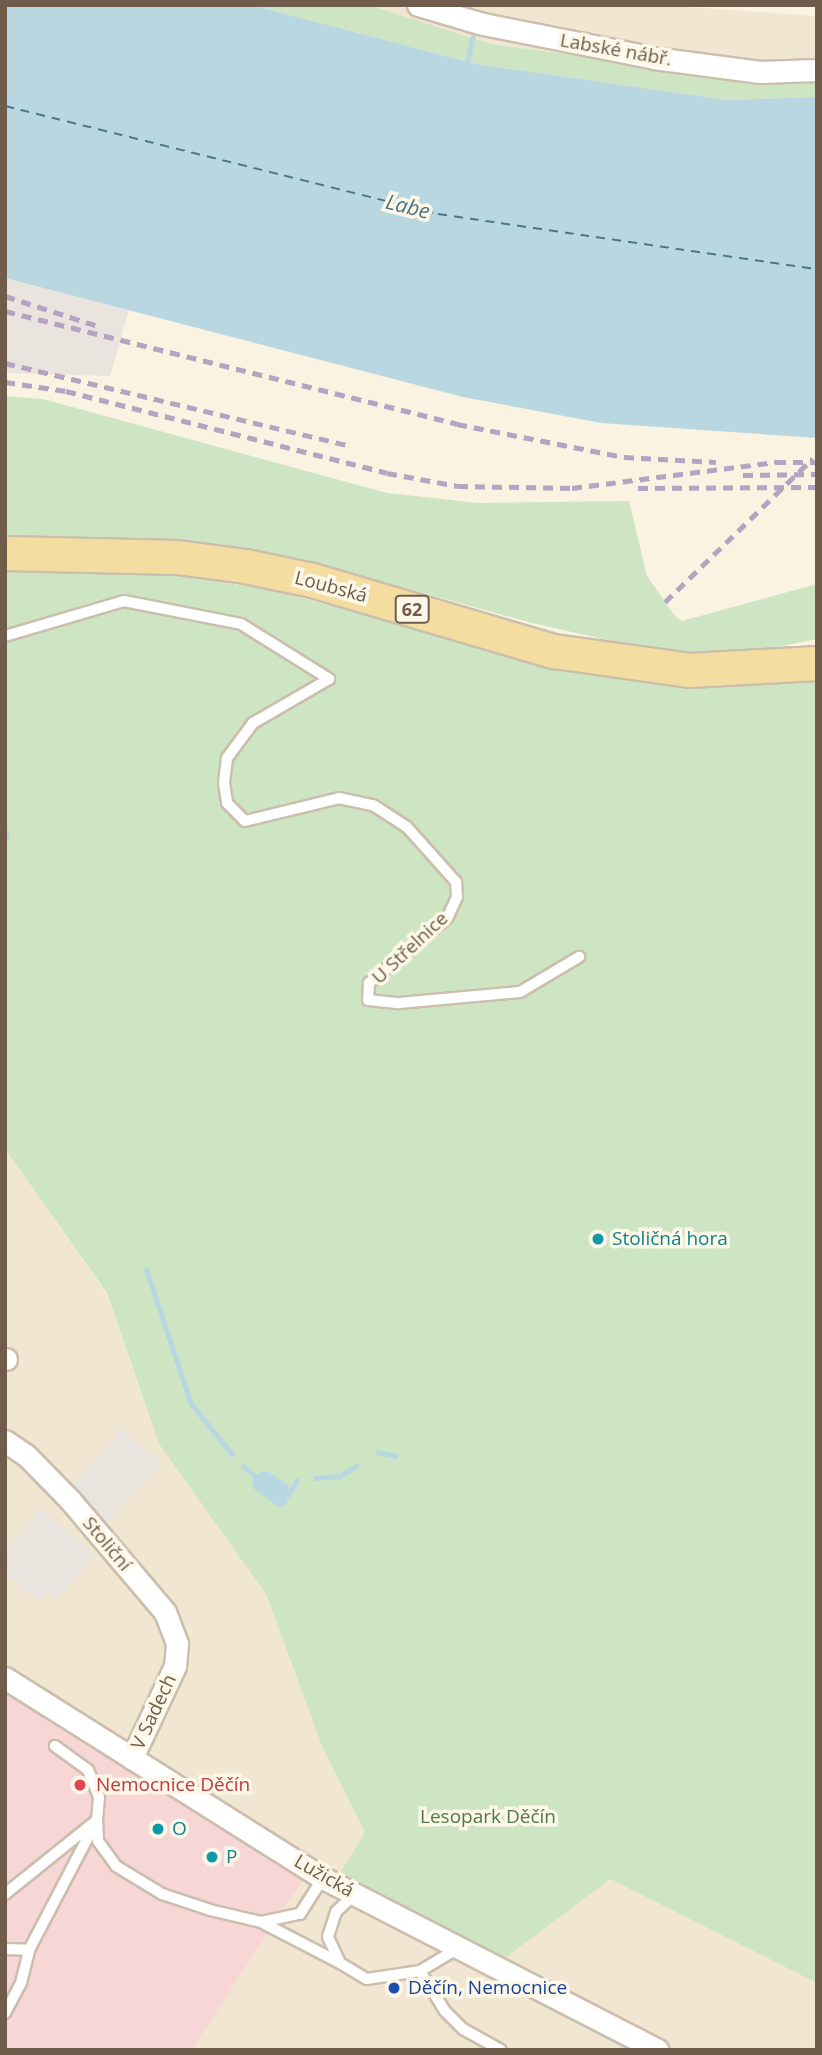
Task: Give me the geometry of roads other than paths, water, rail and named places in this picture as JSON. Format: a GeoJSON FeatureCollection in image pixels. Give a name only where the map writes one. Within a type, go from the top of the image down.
{"type":"FeatureCollection","features":[{"type":"Feature","properties":{"kind":"main road","name":"Loubská"},"geometry":{"type":"LineString","coordinates":[[5,553],[177,557],[245,566],[312,580],[554,651],[689,670],[817,663]]}},
{"type":"Feature","properties":{"kind":"street","name":"Labské nábř."},"geometry":{"type":"LineString","coordinates":[[418,5],[484,14],[654,58],[760,72],[817,70]]}},
{"type":"Feature","properties":{"kind":"street","name":"Stoliční"},"geometry":{"type":"LineString","coordinates":[[5,1441],[26,1455],[70,1500],[165,1612],[177,1644],[175,1667]]}},
{"type":"Feature","properties":{"kind":"street","name":"V Sadech"},"geometry":{"type":"LineString","coordinates":[[132,1758],[175,1667]]}},
{"type":"Feature","properties":{"kind":"street","name":"Lužická"},"geometry":{"type":"LineString","coordinates":[[5,1678],[323,1878],[457,1950],[657,2050]]}},
{"type":"Feature","properties":{"kind":"lane","name":"U Střelnice"},"geometry":{"type":"LineString","coordinates":[[5,636],[124,601],[241,624],[329,679],[253,723],[227,758],[224,783],[228,803],[245,821],[339,798],[373,806],[407,827],[456,882],[457,897],[447,918],[369,983],[368,1000],[399,1003],[520,992],[579,957]]}},
{"type":"Feature","properties":{"kind":"lane"},"geometry":{"type":"LineString","coordinates":[[55,1746],[88,1770],[99,1797],[98,1841],[116,1866],[162,1894],[261,1922],[367,1979],[420,1971],[457,1950]]}},
{"type":"Feature","properties":{"kind":"lane"},"geometry":{"type":"LineString","coordinates":[[5,1894],[97,1820]]}},
{"type":"Feature","properties":{"kind":"lane"},"geometry":{"type":"LineString","coordinates":[[5,2013],[21,1983],[29,1950],[97,1820]]}},
{"type":"Feature","properties":{"kind":"lane"},"geometry":{"type":"LineString","coordinates":[[261,1922],[300,1914],[323,1878]]}},
{"type":"Feature","properties":{"kind":"lane"},"geometry":{"type":"LineString","coordinates":[[340,1963],[328,1937],[336,1912],[355,1894]]}},
{"type":"Feature","properties":{"kind":"lane"},"geometry":{"type":"LineString","coordinates":[[5,1949],[29,1950]]}},
{"type":"Feature","properties":{"kind":"lane"},"geometry":{"type":"LineString","coordinates":[[420,1971],[445,2011],[463,2029],[501,2050]]}},
{"type":"Feature","properties":{"kind":"water","name":"Labe"},"geometry":{"type":"Polygon","coordinates":[[[5,5],[252,5],[476,64],[727,100],[817,97],[817,438],[601,423],[463,397],[5,278],[5,5]]]}},
{"type":"Feature","properties":{"kind":"water"},"geometry":{"type":"Polygon","coordinates":[[[261,1471],[267,1471],[289,1486],[287,1504],[279,1507],[254,1489],[252,1480],[261,1471]]]}},
{"type":"Feature","properties":{"kind":"waterway"},"geometry":{"type":"LineString","coordinates":[[466,67],[475,26]]}},
{"type":"Feature","properties":{"kind":"waterway"},"geometry":{"type":"LineString","coordinates":[[5,828],[7,837]]}},
{"type":"Feature","properties":{"kind":"waterway"},"geometry":{"type":"LineString","coordinates":[[146,1269],[191,1404],[232,1454]]}},
{"type":"Feature","properties":{"kind":"waterway"},"geometry":{"type":"LineString","coordinates":[[378,1452],[396,1456]]}},
{"type":"Feature","properties":{"kind":"waterway"},"geometry":{"type":"LineString","coordinates":[[243,1466],[260,1481]]}},
{"type":"Feature","properties":{"kind":"waterway"},"geometry":{"type":"LineString","coordinates":[[316,1478],[340,1476],[356,1466]]}},
{"type":"Feature","properties":{"kind":"waterway"},"geometry":{"type":"LineString","coordinates":[[288,1495],[297,1480]]}},
{"type":"Feature","properties":{"kind":"railway"},"geometry":{"type":"LineString","coordinates":[[5,296],[98,326]]}},
{"type":"Feature","properties":{"kind":"railway"},"geometry":{"type":"LineString","coordinates":[[5,311],[457,424],[624,457],[716,462]]}},
{"type":"Feature","properties":{"kind":"railway"},"geometry":{"type":"LineString","coordinates":[[5,363],[347,445]]}},
{"type":"Feature","properties":{"kind":"railway"},"geometry":{"type":"LineString","coordinates":[[5,382],[66,391],[387,473],[458,486],[572,488],[776,462],[817,462]]}},
{"type":"Feature","properties":{"kind":"railway"},"geometry":{"type":"LineString","coordinates":[[665,602],[813,458]]}},
{"type":"Feature","properties":{"kind":"railway"},"geometry":{"type":"LineString","coordinates":[[743,475],[817,474]]}},
{"type":"Feature","properties":{"kind":"railway"},"geometry":{"type":"LineString","coordinates":[[638,488],[817,487]]}},
{"type":"Feature","properties":{"kind":"place","name":"Stoličná hora"},"geometry":{"type":"Point","coordinates":[598,1239]}},
{"type":"Feature","properties":{"kind":"place","name":"Nemocnice Děčín"},"geometry":{"type":"Point","coordinates":[80,1785]}},
{"type":"Feature","properties":{"kind":"place","name":"O"},"geometry":{"type":"Point","coordinates":[158,1829]}},
{"type":"Feature","properties":{"kind":"place","name":"P"},"geometry":{"type":"Point","coordinates":[212,1857]}},
{"type":"Feature","properties":{"kind":"place","name":"Děčín, Nemocnice"},"geometry":{"type":"Point","coordinates":[394,1988]}},
{"type":"Feature","properties":{"kind":"park label","name":"Lesopark Děčín"},"geometry":{"type":"Point","coordinates":[488,1817]}}]}
